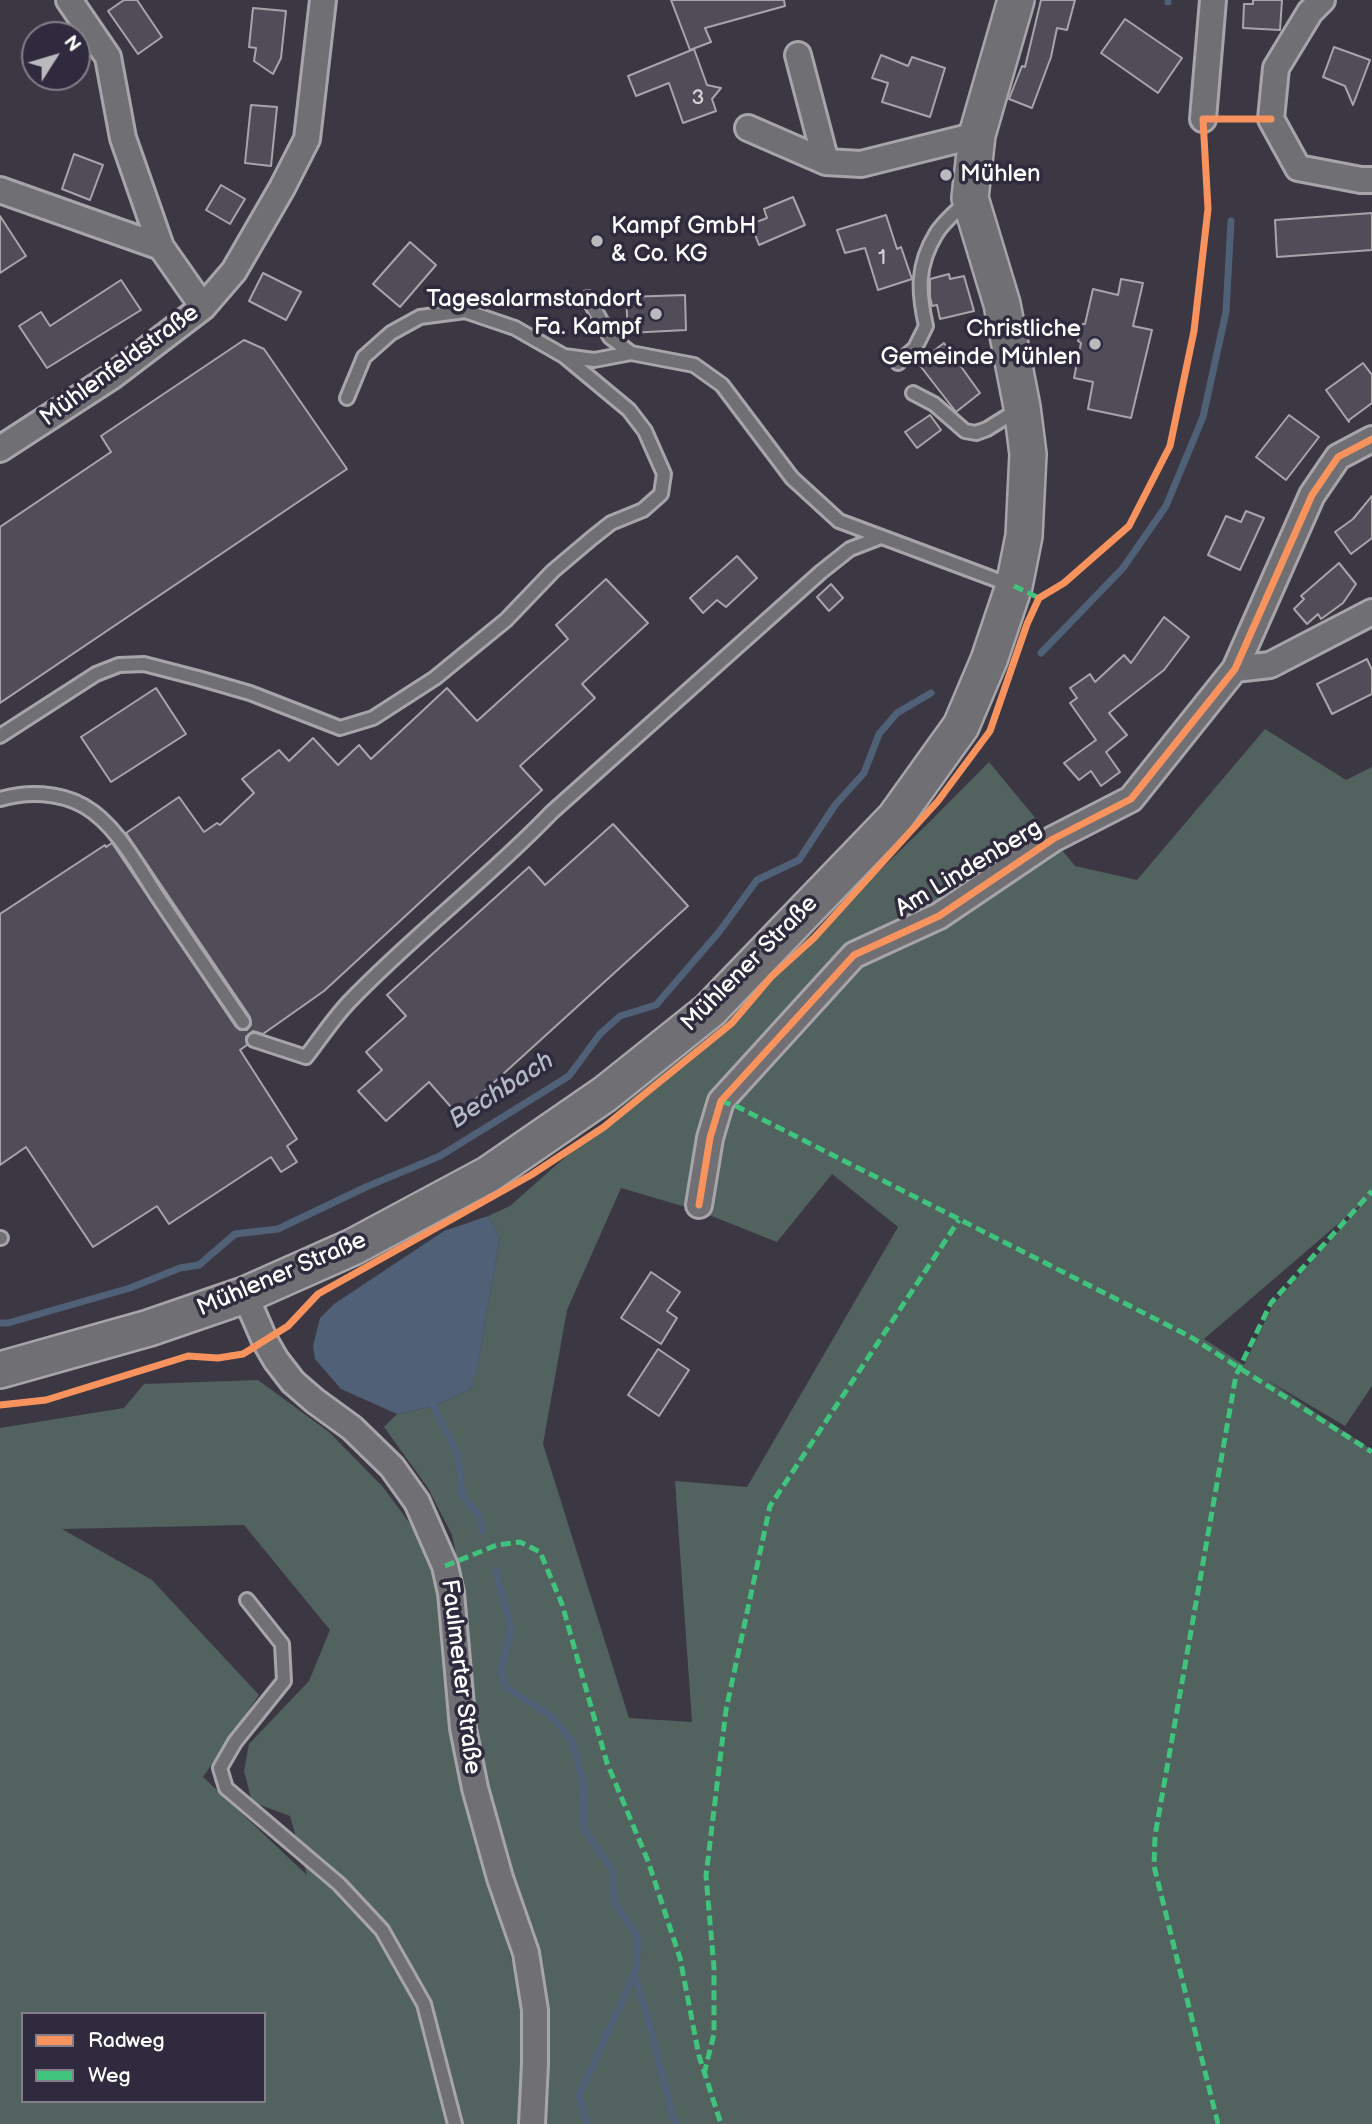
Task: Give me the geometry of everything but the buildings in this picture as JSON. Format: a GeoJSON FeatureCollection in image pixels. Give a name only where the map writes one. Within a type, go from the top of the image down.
{"type":"FeatureCollection","features":[{"type":"Feature","properties":{"kind":"main road","name":"Mühlener Straße"},"geometry":{"type":"LineString","coordinates":[[0,1370],[149,1328],[245,1295],[353,1247],[489,1174],[606,1094],[710,1010],[895,818],[961,726],[989,660],[1014,586],[1024,536],[1028,454],[1022,407],[1002,304],[970,198],[977,135],[1016,0]]}},
{"type":"Feature","properties":{"kind":"street"},"geometry":{"type":"LineString","coordinates":[[69,0],[108,57],[123,138],[161,247],[203,307]]}},
{"type":"Feature","properties":{"kind":"street","name":"Mühlenfeldstraße"},"geometry":{"type":"LineString","coordinates":[[0,449],[111,377],[203,307],[234,271],[307,139],[323,0]]}},
{"type":"Feature","properties":{"kind":"street"},"geometry":{"type":"LineString","coordinates":[[1203,119],[1213,0]]}},
{"type":"Feature","properties":{"kind":"street"},"geometry":{"type":"LineString","coordinates":[[1322,0],[1310,12],[1276,68],[1270,119],[1298,168],[1372,180]]}},
{"type":"Feature","properties":{"kind":"street"},"geometry":{"type":"LineString","coordinates":[[798,55],[826,162]]}},
{"type":"Feature","properties":{"kind":"street"},"geometry":{"type":"LineString","coordinates":[[748,128],[826,162],[861,164],[977,135]]}},
{"type":"Feature","properties":{"kind":"street"},"geometry":{"type":"LineString","coordinates":[[0,190],[161,247]]}},
{"type":"Feature","properties":{"kind":"street","name":"Am Lindenberg"},"geometry":{"type":"LineString","coordinates":[[699,1205],[710,1138],[721,1101],[854,955],[939,916],[1053,839],[1131,799],[1236,669],[1312,495],[1338,457],[1372,439]]}},
{"type":"Feature","properties":{"kind":"street"},"geometry":{"type":"LineString","coordinates":[[1236,669],[1270,665],[1372,612]]}},
{"type":"Feature","properties":{"kind":"street","name":"Faulmerter Straße"},"geometry":{"type":"LineString","coordinates":[[245,1295],[265,1341],[293,1382],[352,1428],[392,1467],[417,1502],[446,1566],[451,1593],[463,1728],[475,1788],[500,1878],[526,1954],[535,2010],[532,2124]]}},
{"type":"Feature","properties":{"kind":"lane"},"geometry":{"type":"LineString","coordinates":[[898,363],[915,348],[926,326],[921,302],[920,271],[937,232],[970,198]]}},
{"type":"Feature","properties":{"kind":"lane"},"geometry":{"type":"LineString","coordinates":[[587,298],[610,337],[631,353]]}},
{"type":"Feature","properties":{"kind":"lane"},"geometry":{"type":"LineString","coordinates":[[0,736],[96,674],[119,665],[144,664],[198,678],[250,693],[340,728],[373,718],[435,678],[506,620],[552,571],[611,523],[643,510],[660,494],[664,474],[645,430],[629,410],[564,356],[515,328],[465,311],[420,317],[391,333],[364,357],[347,398]]}},
{"type":"Feature","properties":{"kind":"lane"},"geometry":{"type":"LineString","coordinates":[[564,356],[594,360],[631,353],[694,365],[722,385],[792,478],[839,521],[1014,586]]}},
{"type":"Feature","properties":{"kind":"lane"},"geometry":{"type":"LineString","coordinates":[[913,393],[934,404],[965,431],[975,433],[987,429],[1022,407]]}},
{"type":"Feature","properties":{"kind":"lane"},"geometry":{"type":"LineString","coordinates":[[254,1040],[306,1057],[347,1004],[552,812],[821,572],[850,549],[881,537]]}},
{"type":"Feature","properties":{"kind":"lane"},"geometry":{"type":"LineString","coordinates":[[0,799],[16,794],[49,794],[82,805],[102,819],[243,1022]]}},
{"type":"Feature","properties":{"kind":"lane"},"geometry":{"type":"LineString","coordinates":[[247,1600],[282,1644],[285,1681],[235,1742],[220,1768],[226,1788],[339,1884],[382,1930],[424,2004],[455,2124]]}},
{"type":"Feature","properties":{"kind":"shaded area"},"geometry":{"type":"Polygon","coordinates":[[[1265,729],[1346,780],[1372,767],[1372,1386],[1345,1426],[1267,1380],[1372,1450],[1372,2124],[1221,2124],[1213,2113],[1215,2124],[546,2124],[546,2017],[494,1817],[473,1696],[465,1597],[452,1535],[428,1488],[384,1427],[397,1414],[434,1406],[471,1389],[477,1369],[500,1238],[488,1216],[510,1206],[693,1043],[873,877],[989,762],[1075,866],[1137,880],[1265,729]],[[832,1174],[777,1242],[699,1211],[621,1188],[567,1310],[543,1444],[629,1718],[692,1722],[675,1481],[747,1487],[898,1227],[832,1174]],[[1366,1200],[1204,1339],[1244,1365],[1273,1305],[1366,1200]]]}},
{"type":"Feature","properties":{"kind":"shaded area"},"geometry":{"type":"Polygon","coordinates":[[[258,1380],[329,1432],[383,1487],[414,1529],[437,1580],[479,1849],[514,1968],[521,2002],[525,2036],[521,2124],[0,2124],[0,1428],[124,1408],[144,1384],[258,1380]],[[244,1525],[62,1529],[152,1580],[259,1695],[203,1777],[307,1875],[290,1816],[252,1802],[244,1771],[249,1744],[309,1681],[330,1630],[244,1525]]]}},
{"type":"Feature","properties":{"kind":"water"},"geometry":{"type":"Polygon","coordinates":[[[488,1216],[500,1238],[477,1370],[471,1389],[434,1406],[397,1414],[341,1389],[315,1359],[313,1346],[320,1318],[334,1304],[444,1231],[488,1216]]]}},
{"type":"Feature","properties":{"kind":"waterway","name":"Bechbach"},"geometry":{"type":"LineString","coordinates":[[1041,653],[1123,568],[1166,506],[1203,417],[1226,312],[1231,221]]}},
{"type":"Feature","properties":{"kind":"waterway","name":"Bechbach"},"geometry":{"type":"LineString","coordinates":[[0,1323],[130,1288],[180,1268],[199,1265],[235,1234],[278,1229],[366,1187],[440,1156],[569,1076],[600,1034],[620,1016],[656,1005],[719,932],[757,880],[799,860],[835,805],[864,773],[879,734],[897,713],[931,693]]}},
{"type":"Feature","properties":{"kind":"waterway"},"geometry":{"type":"LineString","coordinates":[[430,1398],[458,1456],[462,1495],[480,1517],[482,1531]]}},
{"type":"Feature","properties":{"kind":"waterway"},"geometry":{"type":"LineString","coordinates":[[496,1571],[511,1630],[501,1671],[505,1687],[550,1715],[572,1741],[583,1781],[584,1829],[612,1870],[614,1902],[638,1937],[636,1970],[579,2096],[587,2124]]}},
{"type":"Feature","properties":{"kind":"waterway"},"geometry":{"type":"LineString","coordinates":[[634,1975],[673,2118],[678,2124]]}},
{"type":"Feature","properties":{"kind":"marked path"},"geometry":{"type":"LineString","coordinates":[[1014,586],[1039,598]]}},
{"type":"Feature","properties":{"kind":"marked path"},"geometry":{"type":"LineString","coordinates":[[721,1101],[738,1107],[1189,1336],[1372,1452]]}},
{"type":"Feature","properties":{"kind":"marked path"},"geometry":{"type":"LineString","coordinates":[[1218,2124],[1154,1866],[1155,1836],[1236,1375],[1271,1303],[1372,1191]]}},
{"type":"Feature","properties":{"kind":"marked path"},"geometry":{"type":"LineString","coordinates":[[704,2074],[714,2034],[714,1968],[706,1876],[726,1710],[770,1506],[959,1220]]}},
{"type":"Feature","properties":{"kind":"marked path"},"geometry":{"type":"LineString","coordinates":[[445,1566],[497,1545],[520,1542],[540,1552],[562,1604],[607,1763],[648,1861],[680,1958],[699,2056],[721,2124]]}},
{"type":"Feature","properties":{"kind":"cycle path"},"geometry":{"type":"LineString","coordinates":[[0,1405],[46,1400],[188,1356],[218,1358],[243,1354],[288,1326],[318,1294],[531,1175],[604,1127],[732,1023],[771,977],[814,938],[938,801],[990,731],[1027,624],[1039,598],[1064,583],[1129,526],[1170,446],[1194,331],[1208,209],[1203,119],[1271,119]]}},
{"type":"Feature","properties":{"kind":"cycle path"},"geometry":{"type":"LineString","coordinates":[[699,1205],[710,1138],[721,1101],[854,955],[939,916],[1053,839],[1131,799],[1235,669],[1312,495],[1338,457],[1372,439]]}},
{"type":"Feature","properties":{"kind":"place","name":"Mühlen"},"geometry":{"type":"Point","coordinates":[946,175]}},
{"type":"Feature","properties":{"kind":"place","name":"Kampf GmbH & Co. KG"},"geometry":{"type":"Point","coordinates":[597,241]}},
{"type":"Feature","properties":{"kind":"place","name":"Tagesalarmstandort Fa. Kampf"},"geometry":{"type":"Point","coordinates":[656,314]}},
{"type":"Feature","properties":{"kind":"place","name":"Christliche Gemeinde Mühlen"},"geometry":{"type":"Point","coordinates":[1095,344]}}]}
